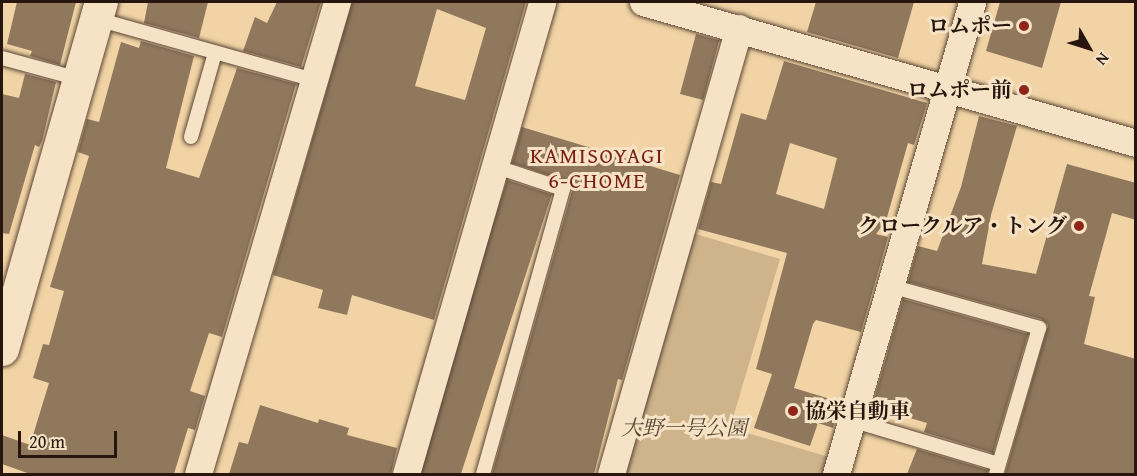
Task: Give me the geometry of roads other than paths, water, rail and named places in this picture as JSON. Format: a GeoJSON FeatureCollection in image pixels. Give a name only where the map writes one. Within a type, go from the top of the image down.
{"type":"FeatureCollection","features":[{"type":"Feature","properties":{"kind":"street"},"geometry":{"type":"LineString","coordinates":[[198,474],[337,2]]}},
{"type":"Feature","properties":{"kind":"street"},"geometry":{"type":"LineString","coordinates":[[407,474],[542,2]]}},
{"type":"Feature","properties":{"kind":"street"},"geometry":{"type":"LineString","coordinates":[[643,2],[1136,143]]}},
{"type":"Feature","properties":{"kind":"street"},"geometry":{"type":"LineString","coordinates":[[836,474],[972,2]]}},
{"type":"Feature","properties":{"kind":"street"},"geometry":{"type":"LineString","coordinates":[[2,349],[99,10]]}},
{"type":"Feature","properties":{"kind":"street"},"geometry":{"type":"LineString","coordinates":[[611,474],[739,28]]}},
{"type":"Feature","properties":{"kind":"lane"},"geometry":{"type":"LineString","coordinates":[[99,10],[215,52],[314,80]]}},
{"type":"Feature","properties":{"kind":"lane"},"geometry":{"type":"LineString","coordinates":[[191,137],[215,52]]}},
{"type":"Feature","properties":{"kind":"lane"},"geometry":{"type":"LineString","coordinates":[[2,58],[79,79]]}},
{"type":"Feature","properties":{"kind":"lane"},"geometry":{"type":"LineString","coordinates":[[483,474],[563,189],[494,166]]}},
{"type":"Feature","properties":{"kind":"lane"},"geometry":{"type":"LineString","coordinates":[[851,420],[998,470],[1039,328],[890,286]]}},
{"type":"Feature","properties":{"kind":"place","name":"ロムポー"},"geometry":{"type":"Point","coordinates":[1024,26]}},
{"type":"Feature","properties":{"kind":"place","name":"ロムポー前"},"geometry":{"type":"Point","coordinates":[1024,90]}},
{"type":"Feature","properties":{"kind":"place","name":"クロークルア・トング"},"geometry":{"type":"Point","coordinates":[1079,226]}},
{"type":"Feature","properties":{"kind":"place","name":"協栄自動車"},"geometry":{"type":"Point","coordinates":[793,411]}},
{"type":"Feature","properties":{"kind":"district","name":"KAMISOYAGI 6-CHOME"},"geometry":{"type":"Point","coordinates":[597,168]}},
{"type":"Feature","properties":{"kind":"park label","name":"大野一号公園"},"geometry":{"type":"Point","coordinates":[684,428]}}]}
